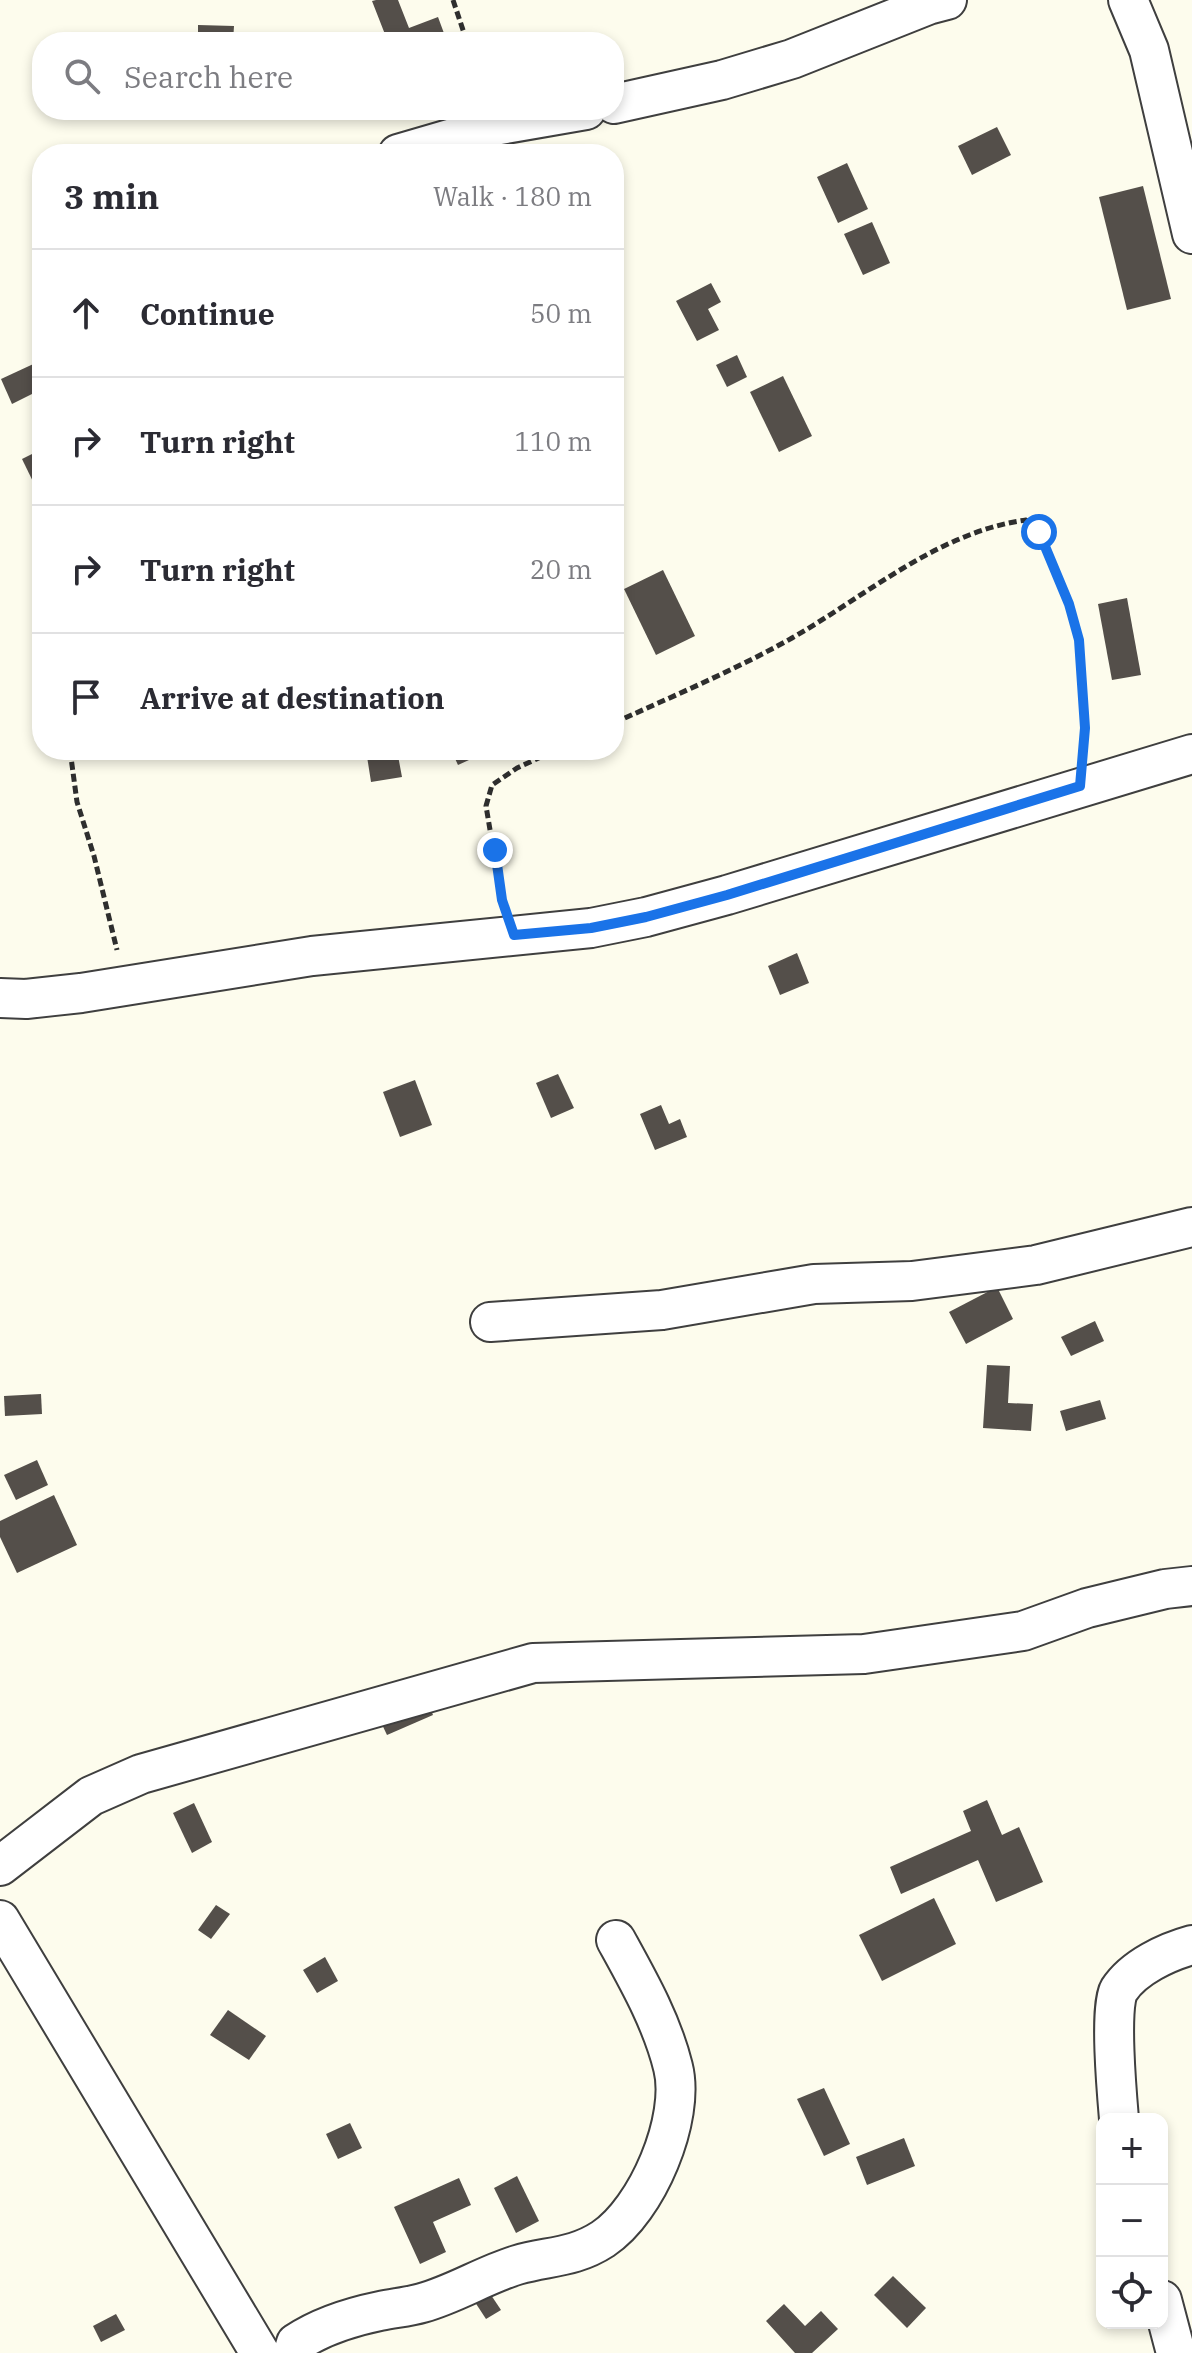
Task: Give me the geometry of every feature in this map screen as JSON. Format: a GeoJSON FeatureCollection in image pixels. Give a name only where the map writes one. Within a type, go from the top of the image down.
{"type":"FeatureCollection","features":[{"type":"Feature","properties":{"kind":"street"},"geometry":{"type":"LineString","coordinates":[[624,102],[722,80],[792,59],[947,0]]}},
{"type":"Feature","properties":{"kind":"street"},"geometry":{"type":"LineString","coordinates":[[1128,0],[1149,50],[1192,234]]}},
{"type":"Feature","properties":{"kind":"street"},"geometry":{"type":"LineString","coordinates":[[432,144],[494,126],[528,120]]}},
{"type":"Feature","properties":{"kind":"street"},"geometry":{"type":"LineString","coordinates":[[0,998],[26,999],[312,956],[591,928],[727,895],[1192,754]]}},
{"type":"Feature","properties":{"kind":"street"},"geometry":{"type":"LineString","coordinates":[[490,1322],[662,1310],[814,1284],[912,1281],[1036,1265],[1192,1227]]}},
{"type":"Feature","properties":{"kind":"street"},"geometry":{"type":"LineString","coordinates":[[0,1866],[91,1796],[141,1774],[533,1663],[864,1654],[1023,1631],[1087,1608],[1165,1589],[1192,1586]]}},
{"type":"Feature","properties":{"kind":"street"},"geometry":{"type":"LineString","coordinates":[[0,1920],[260,2353]]}},
{"type":"Feature","properties":{"kind":"street"},"geometry":{"type":"LineString","coordinates":[[293,2353],[296,2343],[313,2332],[377,2312],[421,2304],[521,2264],[574,2254],[604,2238],[634,2210],[657,2172],[674,2108],[674,2069],[654,2015],[616,1940]]}},
{"type":"Feature","properties":{"kind":"street"},"geometry":{"type":"LineString","coordinates":[[1119,2113],[1114,2028],[1117,1992],[1136,1971],[1192,1945]]}},
{"type":"Feature","properties":{"kind":"street"},"geometry":{"type":"LineString","coordinates":[[1168,2321],[1177,2353],[1192,2347]]}},
{"type":"Feature","properties":{"kind":"path"},"geometry":{"type":"LineString","coordinates":[[453,0],[464,32]]}},
{"type":"Feature","properties":{"kind":"path"},"geometry":{"type":"LineString","coordinates":[[624,718],[790,640],[927,554],[1008,522],[1026,520],[1039,532],[1069,604],[1079,640],[1085,728],[1080,786]]}},
{"type":"Feature","properties":{"kind":"path"},"geometry":{"type":"LineString","coordinates":[[71,760],[77,802],[128,985]]}},
{"type":"Feature","properties":{"kind":"path"},"geometry":{"type":"LineString","coordinates":[[514,935],[502,900],[486,806],[492,785],[534,760]]}},
{"type":"Feature","properties":{"kind":"building"},"geometry":{"type":"Polygon","coordinates":[[[398,0],[409,28],[438,17],[444,32],[384,32],[372,1],[398,0]]]}},
{"type":"Feature","properties":{"kind":"building"},"geometry":{"type":"Polygon","coordinates":[[[198,25],[234,26],[234,32],[198,32],[198,25]]]}},
{"type":"Feature","properties":{"kind":"building"},"geometry":{"type":"Polygon","coordinates":[[[997,127],[1011,155],[972,175],[958,146],[997,127]]]}},
{"type":"Feature","properties":{"kind":"building"},"geometry":{"type":"Polygon","coordinates":[[[847,163],[868,209],[838,223],[817,177],[847,163]]]}},
{"type":"Feature","properties":{"kind":"building"},"geometry":{"type":"Polygon","coordinates":[[[1143,186],[1171,299],[1127,310],[1099,197],[1143,186]]]}},
{"type":"Feature","properties":{"kind":"building"},"geometry":{"type":"Polygon","coordinates":[[[872,222],[890,263],[863,275],[844,234],[872,222]]]}},
{"type":"Feature","properties":{"kind":"building"},"geometry":{"type":"Polygon","coordinates":[[[711,283],[721,302],[708,309],[719,330],[697,341],[676,301],[711,283]]]}},
{"type":"Feature","properties":{"kind":"building"},"geometry":{"type":"Polygon","coordinates":[[[737,355],[747,377],[727,387],[716,365],[737,355]]]}},
{"type":"Feature","properties":{"kind":"building"},"geometry":{"type":"Polygon","coordinates":[[[32,365],[32,394],[12,404],[1,379],[32,365]]]}},
{"type":"Feature","properties":{"kind":"building"},"geometry":{"type":"Polygon","coordinates":[[[783,376],[812,436],[779,452],[750,392],[783,376]]]}},
{"type":"Feature","properties":{"kind":"building"},"geometry":{"type":"Polygon","coordinates":[[[32,454],[32,480],[22,459],[32,454]]]}},
{"type":"Feature","properties":{"kind":"building"},"geometry":{"type":"Polygon","coordinates":[[[663,570],[695,636],[656,655],[624,589],[663,570]]]}},
{"type":"Feature","properties":{"kind":"building"},"geometry":{"type":"Polygon","coordinates":[[[1127,598],[1141,675],[1112,680],[1098,604],[1127,598]]]}},
{"type":"Feature","properties":{"kind":"building"},"geometry":{"type":"Polygon","coordinates":[[[368,760],[399,760],[402,777],[371,782],[368,760]]]}},
{"type":"Feature","properties":{"kind":"building"},"geometry":{"type":"Polygon","coordinates":[[[797,953],[809,983],[780,995],[768,966],[797,953]]]}},
{"type":"Feature","properties":{"kind":"building"},"geometry":{"type":"Polygon","coordinates":[[[558,1074],[574,1108],[551,1118],[536,1083],[558,1074]]]}},
{"type":"Feature","properties":{"kind":"building"},"geometry":{"type":"Polygon","coordinates":[[[415,1080],[432,1125],[400,1137],[383,1092],[415,1080]]]}},
{"type":"Feature","properties":{"kind":"building"},"geometry":{"type":"Polygon","coordinates":[[[661,1105],[669,1124],[680,1119],[687,1137],[655,1150],[640,1114],[661,1105]]]}},
{"type":"Feature","properties":{"kind":"building"},"geometry":{"type":"Polygon","coordinates":[[[997,1287],[1013,1319],[966,1344],[949,1312],[997,1287]]]}},
{"type":"Feature","properties":{"kind":"building"},"geometry":{"type":"Polygon","coordinates":[[[1095,1321],[1104,1341],[1071,1356],[1061,1337],[1095,1321]]]}},
{"type":"Feature","properties":{"kind":"building"},"geometry":{"type":"Polygon","coordinates":[[[987,1365],[1010,1366],[1008,1403],[1033,1404],[1031,1431],[983,1428],[987,1365]]]}},
{"type":"Feature","properties":{"kind":"building"},"geometry":{"type":"Polygon","coordinates":[[[41,1394],[42,1414],[5,1416],[4,1396],[41,1394]]]}},
{"type":"Feature","properties":{"kind":"building"},"geometry":{"type":"Polygon","coordinates":[[[1100,1400],[1106,1419],[1066,1431],[1060,1411],[1100,1400]]]}},
{"type":"Feature","properties":{"kind":"building"},"geometry":{"type":"Polygon","coordinates":[[[37,1460],[48,1485],[16,1500],[4,1475],[37,1460]]]}},
{"type":"Feature","properties":{"kind":"building"},"geometry":{"type":"Polygon","coordinates":[[[54,1495],[77,1545],[17,1573],[0,1537],[0,1521],[54,1495]]]}},
{"type":"Feature","properties":{"kind":"building"},"geometry":{"type":"Polygon","coordinates":[[[424,1693],[433,1715],[387,1735],[377,1714],[424,1693]]]}},
{"type":"Feature","properties":{"kind":"building"},"geometry":{"type":"Polygon","coordinates":[[[987,1800],[1002,1835],[1019,1827],[1043,1882],[996,1902],[978,1860],[901,1894],[890,1867],[971,1831],[963,1811],[987,1800]]]}},
{"type":"Feature","properties":{"kind":"building"},"geometry":{"type":"Polygon","coordinates":[[[194,1803],[212,1842],[192,1853],[173,1813],[194,1803]]]}},
{"type":"Feature","properties":{"kind":"building"},"geometry":{"type":"Polygon","coordinates":[[[934,1898],[956,1944],[882,1981],[859,1935],[934,1898]]]}},
{"type":"Feature","properties":{"kind":"building"},"geometry":{"type":"Polygon","coordinates":[[[216,1905],[230,1914],[211,1939],[198,1930],[216,1905]]]}},
{"type":"Feature","properties":{"kind":"building"},"geometry":{"type":"Polygon","coordinates":[[[325,1957],[338,1981],[317,1993],[303,1970],[325,1957]]]}},
{"type":"Feature","properties":{"kind":"building"},"geometry":{"type":"Polygon","coordinates":[[[228,2010],[266,2036],[249,2060],[210,2035],[228,2010]]]}},
{"type":"Feature","properties":{"kind":"building"},"geometry":{"type":"Polygon","coordinates":[[[824,2088],[850,2144],[824,2156],[797,2099],[824,2088]]]}},
{"type":"Feature","properties":{"kind":"building"},"geometry":{"type":"Polygon","coordinates":[[[350,2123],[362,2148],[338,2159],[326,2134],[350,2123]]]}},
{"type":"Feature","properties":{"kind":"building"},"geometry":{"type":"Polygon","coordinates":[[[904,2138],[915,2166],[867,2185],[856,2157],[904,2138]]]}},
{"type":"Feature","properties":{"kind":"building"},"geometry":{"type":"Polygon","coordinates":[[[517,2176],[539,2221],[516,2233],[494,2188],[517,2176]]]}},
{"type":"Feature","properties":{"kind":"building"},"geometry":{"type":"Polygon","coordinates":[[[459,2178],[471,2205],[433,2222],[446,2252],[420,2264],[394,2207],[459,2178]]]}},
{"type":"Feature","properties":{"kind":"building"},"geometry":{"type":"Polygon","coordinates":[[[893,2276],[926,2308],[907,2328],[874,2295],[893,2276]]]}},
{"type":"Feature","properties":{"kind":"building"},"geometry":{"type":"Polygon","coordinates":[[[485,2286],[501,2310],[486,2319],[471,2296],[485,2286]]]}},
{"type":"Feature","properties":{"kind":"building"},"geometry":{"type":"Polygon","coordinates":[[[784,2304],[805,2326],[821,2311],[838,2329],[812,2353],[795,2353],[766,2321],[784,2304]]]}},
{"type":"Feature","properties":{"kind":"building"},"geometry":{"type":"Polygon","coordinates":[[[116,2314],[125,2330],[101,2342],[93,2326],[116,2314]]]}},
{"type":"Feature","properties":{"kind":"route"},"geometry":{"type":"LineString","coordinates":[[495,850],[502,900],[514,935],[591,928],[727,895],[1080,786],[1085,728],[1079,640],[1069,604],[1039,532]]}}]}
